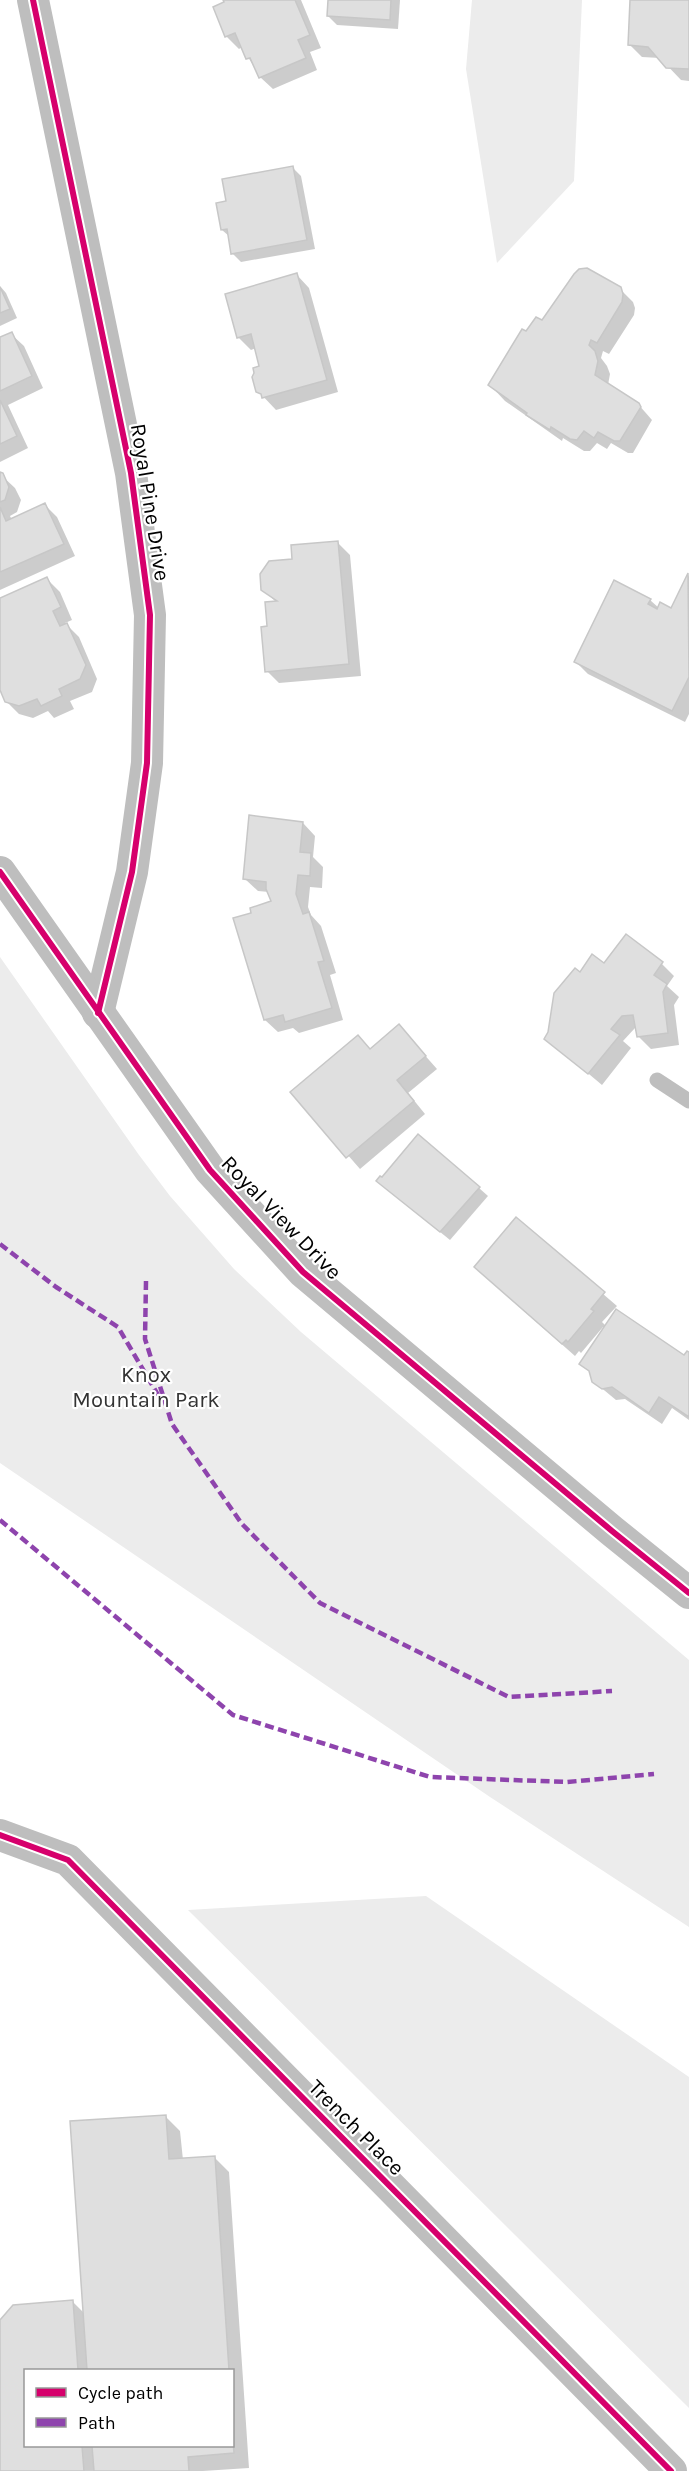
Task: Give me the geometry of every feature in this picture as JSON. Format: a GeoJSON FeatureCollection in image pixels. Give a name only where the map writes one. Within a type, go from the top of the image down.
{"type":"FeatureCollection","features":[{"type":"Feature","properties":{"kind":"street","name":"Royal Pine Drive"},"geometry":{"type":"LineString","coordinates":[[33,0],[131,473],[150,615],[147,763],[132,872],[98,1013]]}},
{"type":"Feature","properties":{"kind":"street","name":"Royal View Drive"},"geometry":{"type":"LineString","coordinates":[[0,872],[210,1170],[303,1272],[689,1593]]}},
{"type":"Feature","properties":{"kind":"street","name":"Trench Place"},"geometry":{"type":"LineString","coordinates":[[0,1835],[68,1860],[671,2471]]}},
{"type":"Feature","properties":{"kind":"lane"},"geometry":{"type":"LineString","coordinates":[[657,1080],[689,1101]]}},
{"type":"Feature","properties":{"kind":"green space"},"geometry":{"type":"Polygon","coordinates":[[[472,0],[582,0],[574,181],[497,263],[466,69],[472,0]]]}},
{"type":"Feature","properties":{"kind":"green space","name":"Knox Mountain Park"},"geometry":{"type":"Polygon","coordinates":[[[0,957],[139,1155],[170,1196],[234,1269],[301,1332],[689,1660],[689,1927],[490,1797],[0,1463],[0,957]]]}},
{"type":"Feature","properties":{"kind":"green space"},"geometry":{"type":"Polygon","coordinates":[[[426,1896],[689,2077],[689,2408],[188,1910],[426,1896]]]}},
{"type":"Feature","properties":{"kind":"building"},"geometry":{"type":"Polygon","coordinates":[[[223,0],[295,0],[310,35],[298,40],[306,58],[259,78],[250,58],[246,59],[235,33],[225,37],[213,7],[224,2],[223,0]]]}},
{"type":"Feature","properties":{"kind":"building"},"geometry":{"type":"Polygon","coordinates":[[[328,0],[391,0],[390,20],[327,16],[328,0]]]}},
{"type":"Feature","properties":{"kind":"building"},"geometry":{"type":"Polygon","coordinates":[[[630,0],[689,0],[689,69],[666,68],[648,47],[628,45],[630,0]]]}},
{"type":"Feature","properties":{"kind":"building"},"geometry":{"type":"Polygon","coordinates":[[[293,166],[307,240],[231,254],[227,229],[221,230],[216,203],[226,201],[222,179],[293,166]]]}},
{"type":"Feature","properties":{"kind":"building"},"geometry":{"type":"Polygon","coordinates":[[[587,268],[621,287],[623,294],[622,302],[597,343],[591,340],[589,345],[595,351],[598,361],[595,375],[639,403],[641,407],[620,441],[614,441],[598,432],[594,438],[584,431],[577,440],[570,439],[526,415],[527,413],[488,385],[522,329],[526,331],[536,317],[542,320],[574,274],[579,269],[587,268]]]}},
{"type":"Feature","properties":{"kind":"building"},"geometry":{"type":"Polygon","coordinates":[[[297,273],[327,380],[262,398],[261,394],[256,392],[252,377],[253,368],[259,366],[251,334],[237,338],[225,294],[297,273]]]}},
{"type":"Feature","properties":{"kind":"building"},"geometry":{"type":"Polygon","coordinates":[[[0,287],[10,309],[0,313],[0,287]]]}},
{"type":"Feature","properties":{"kind":"building"},"geometry":{"type":"Polygon","coordinates":[[[12,332],[32,376],[0,391],[0,337],[12,332]]]}},
{"type":"Feature","properties":{"kind":"building"},"geometry":{"type":"Polygon","coordinates":[[[0,400],[17,436],[0,444],[0,400]]]}},
{"type":"Feature","properties":{"kind":"building"},"geometry":{"type":"Polygon","coordinates":[[[0,472],[3,473],[9,487],[5,500],[0,502],[0,472]]]}},
{"type":"Feature","properties":{"kind":"building"},"geometry":{"type":"Polygon","coordinates":[[[45,503],[64,544],[0,572],[0,507],[6,521],[45,503]]]}},
{"type":"Feature","properties":{"kind":"building"},"geometry":{"type":"Polygon","coordinates":[[[338,541],[349,664],[265,672],[261,627],[267,626],[265,602],[277,601],[261,590],[260,574],[269,561],[292,559],[291,545],[338,541]]]}},
{"type":"Feature","properties":{"kind":"building"},"geometry":{"type":"Polygon","coordinates":[[[688,573],[689,677],[672,711],[574,662],[614,580],[651,599],[648,604],[657,609],[660,602],[671,608],[688,573]]]}},
{"type":"Feature","properties":{"kind":"building"},"geometry":{"type":"Polygon","coordinates":[[[47,577],[61,607],[53,611],[60,626],[67,623],[86,665],[80,679],[59,689],[62,696],[41,706],[37,699],[19,706],[5,702],[0,690],[0,598],[47,577]]]}},
{"type":"Feature","properties":{"kind":"building"},"geometry":{"type":"Polygon","coordinates":[[[249,815],[303,822],[300,852],[311,853],[310,876],[298,875],[296,894],[303,914],[309,912],[324,961],[318,962],[332,1008],[285,1022],[283,1015],[264,1020],[233,918],[251,913],[250,908],[271,901],[266,882],[243,879],[249,815]]]}},
{"type":"Feature","properties":{"kind":"building"},"geometry":{"type":"Polygon","coordinates":[[[626,934],[663,962],[654,975],[667,984],[663,992],[668,1033],[637,1037],[633,1015],[622,1016],[611,1029],[620,1035],[588,1074],[544,1039],[548,1032],[554,993],[575,968],[580,972],[592,954],[604,963],[626,934]]]}},
{"type":"Feature","properties":{"kind":"building"},"geometry":{"type":"Polygon","coordinates":[[[399,1024],[426,1056],[397,1080],[414,1101],[346,1158],[290,1092],[358,1035],[370,1049],[399,1024]]]}},
{"type":"Feature","properties":{"kind":"building"},"geometry":{"type":"Polygon","coordinates":[[[418,1134],[480,1187],[440,1232],[376,1181],[380,1176],[382,1177],[418,1134]]]}},
{"type":"Feature","properties":{"kind":"building"},"geometry":{"type":"Polygon","coordinates":[[[516,1217],[605,1292],[591,1309],[594,1311],[568,1342],[566,1340],[562,1344],[474,1267],[516,1217]]]}},
{"type":"Feature","properties":{"kind":"building"},"geometry":{"type":"Polygon","coordinates":[[[616,1309],[684,1355],[687,1351],[689,1352],[689,1417],[659,1397],[649,1413],[612,1387],[602,1389],[592,1382],[589,1371],[579,1364],[616,1309]]]}},
{"type":"Feature","properties":{"kind":"building"},"geometry":{"type":"Polygon","coordinates":[[[166,2115],[169,2159],[215,2156],[229,2369],[87,2369],[70,2121],[166,2115]]]}},
{"type":"Feature","properties":{"kind":"building"},"geometry":{"type":"Polygon","coordinates":[[[73,2300],[78,2369],[24,2369],[24,2447],[82,2447],[84,2471],[0,2471],[0,2320],[13,2305],[73,2300]]]}},
{"type":"Feature","properties":{"kind":"building"},"geometry":{"type":"Polygon","coordinates":[[[92,2447],[234,2447],[234,2453],[188,2457],[189,2471],[94,2471],[92,2447]]]}},
{"type":"Feature","properties":{"kind":"marked path"},"geometry":{"type":"LineString","coordinates":[[0,1244],[56,1287],[118,1327],[158,1395]]}},
{"type":"Feature","properties":{"kind":"marked path"},"geometry":{"type":"LineString","coordinates":[[146,1281],[145,1339],[172,1424],[242,1524],[320,1603],[509,1697],[612,1691]]}},
{"type":"Feature","properties":{"kind":"marked path"},"geometry":{"type":"LineString","coordinates":[[0,1520],[233,1715],[430,1777],[567,1782],[654,1774]]}},
{"type":"Feature","properties":{"kind":"cycle path"},"geometry":{"type":"LineString","coordinates":[[33,0],[131,473],[150,615],[147,763],[132,872],[98,1013]]}},
{"type":"Feature","properties":{"kind":"cycle path"},"geometry":{"type":"LineString","coordinates":[[0,872],[210,1170],[303,1272],[689,1593]]}},
{"type":"Feature","properties":{"kind":"cycle path"},"geometry":{"type":"LineString","coordinates":[[0,1835],[68,1860],[671,2471]]}}]}
